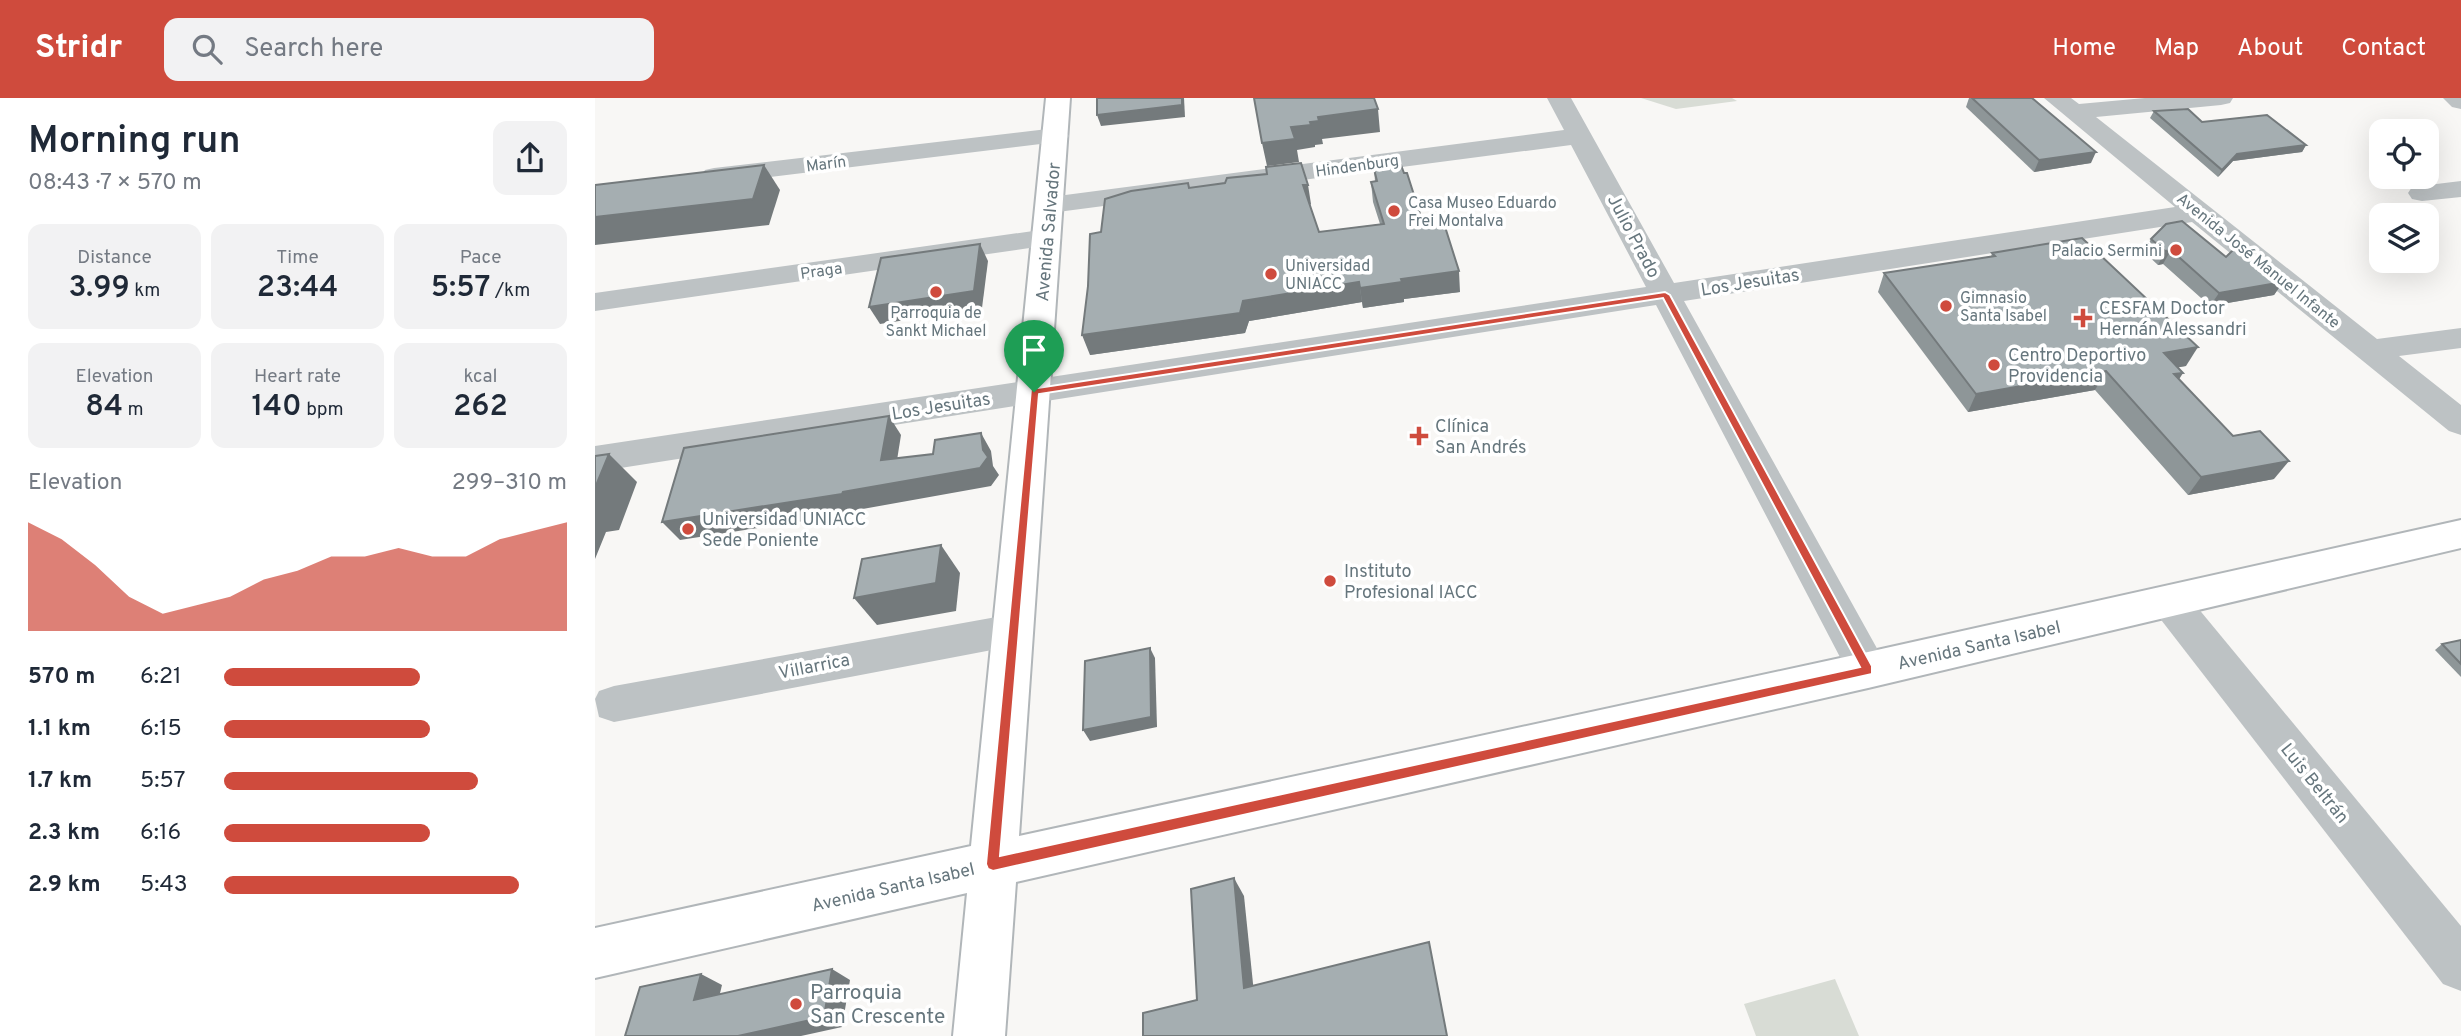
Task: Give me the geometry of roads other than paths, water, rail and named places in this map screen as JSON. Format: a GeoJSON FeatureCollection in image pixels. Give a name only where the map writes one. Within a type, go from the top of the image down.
{"type":"FeatureCollection","features":[{"type":"Feature","properties":{"kind":"main road","name":"Avenida Salvador"},"geometry":{"type":"LineString","coordinates":[[979,1036],[1058,98]]}},
{"type":"Feature","properties":{"kind":"main road","name":"Avenida Santa Isabel"},"geometry":{"type":"LineString","coordinates":[[595,953],[1868,670],[2461,534]]}},
{"type":"Feature","properties":{"kind":"street","name":"Julio Prado"},"geometry":{"type":"LineString","coordinates":[[1559,98],[1868,670]]}},
{"type":"Feature","properties":{"kind":"street"},"geometry":{"type":"LineString","coordinates":[[2065,105],[2221,98]]}},
{"type":"Feature","properties":{"kind":"street"},"geometry":{"type":"LineString","coordinates":[[2455,98],[2461,102]]}},
{"type":"Feature","properties":{"kind":"street","name":"Avenida José Manuel Infante"},"geometry":{"type":"LineString","coordinates":[[2065,105],[2461,423]]}},
{"type":"Feature","properties":{"kind":"street","name":"Marín"},"geometry":{"type":"LineString","coordinates":[[690,179],[1056,136]]}},
{"type":"Feature","properties":{"kind":"street","name":"Hindenburg"},"geometry":{"type":"LineString","coordinates":[[1050,205],[1579,136]]}},
{"type":"Feature","properties":{"kind":"street"},"geometry":{"type":"LineString","coordinates":[[2422,193],[2461,189]]}},
{"type":"Feature","properties":{"kind":"street","name":"Los Jesuitas"},"geometry":{"type":"LineString","coordinates":[[595,459],[2200,212]]}},
{"type":"Feature","properties":{"kind":"street","name":"Praga"},"geometry":{"type":"LineString","coordinates":[[595,302],[1047,238]]}},
{"type":"Feature","properties":{"kind":"street"},"geometry":{"type":"LineString","coordinates":[[2369,350],[2461,338]]}},
{"type":"Feature","properties":{"kind":"street","name":"Luis Beltrán"},"geometry":{"type":"LineString","coordinates":[[2169,601],[2461,966]]}},
{"type":"Feature","properties":{"kind":"street","name":"Villarrica"},"geometry":{"type":"LineString","coordinates":[[614,704],[1013,630]]}},
{"type":"Feature","properties":{"kind":"place","name":"Casa Museo Eduardo Frei Montalva"},"geometry":{"type":"Point","coordinates":[1394,211]}},
{"type":"Feature","properties":{"kind":"place","name":"Palacio Sermini"},"geometry":{"type":"Point","coordinates":[2176,250]}},
{"type":"Feature","properties":{"kind":"place","name":"Universidad UNIACC"},"geometry":{"type":"Point","coordinates":[1271,274]}},
{"type":"Feature","properties":{"kind":"place","name":"Parroquia de Sankt Michael"},"geometry":{"type":"Point","coordinates":[936,292]}},
{"type":"Feature","properties":{"kind":"place","name":"Gimnasio Santa Isabel"},"geometry":{"type":"Point","coordinates":[1946,306]}},
{"type":"Feature","properties":{"kind":"place","name":"CESFAM Doctor Hernán Alessandri"},"geometry":{"type":"Point","coordinates":[2083,318]}},
{"type":"Feature","properties":{"kind":"place","name":"Centro Deportivo Providencia"},"geometry":{"type":"Point","coordinates":[1994,365]}},
{"type":"Feature","properties":{"kind":"place","name":"Clínica San Andrés"},"geometry":{"type":"Point","coordinates":[1419,436]}},
{"type":"Feature","properties":{"kind":"place","name":"Universidad UNIACC Sede Poniente"},"geometry":{"type":"Point","coordinates":[688,529]}},
{"type":"Feature","properties":{"kind":"place","name":"Instituto Profesional IACC"},"geometry":{"type":"Point","coordinates":[1330,581]}},
{"type":"Feature","properties":{"kind":"place","name":"Parroquia San Crescente"},"geometry":{"type":"Point","coordinates":[796,1004]}}]}
